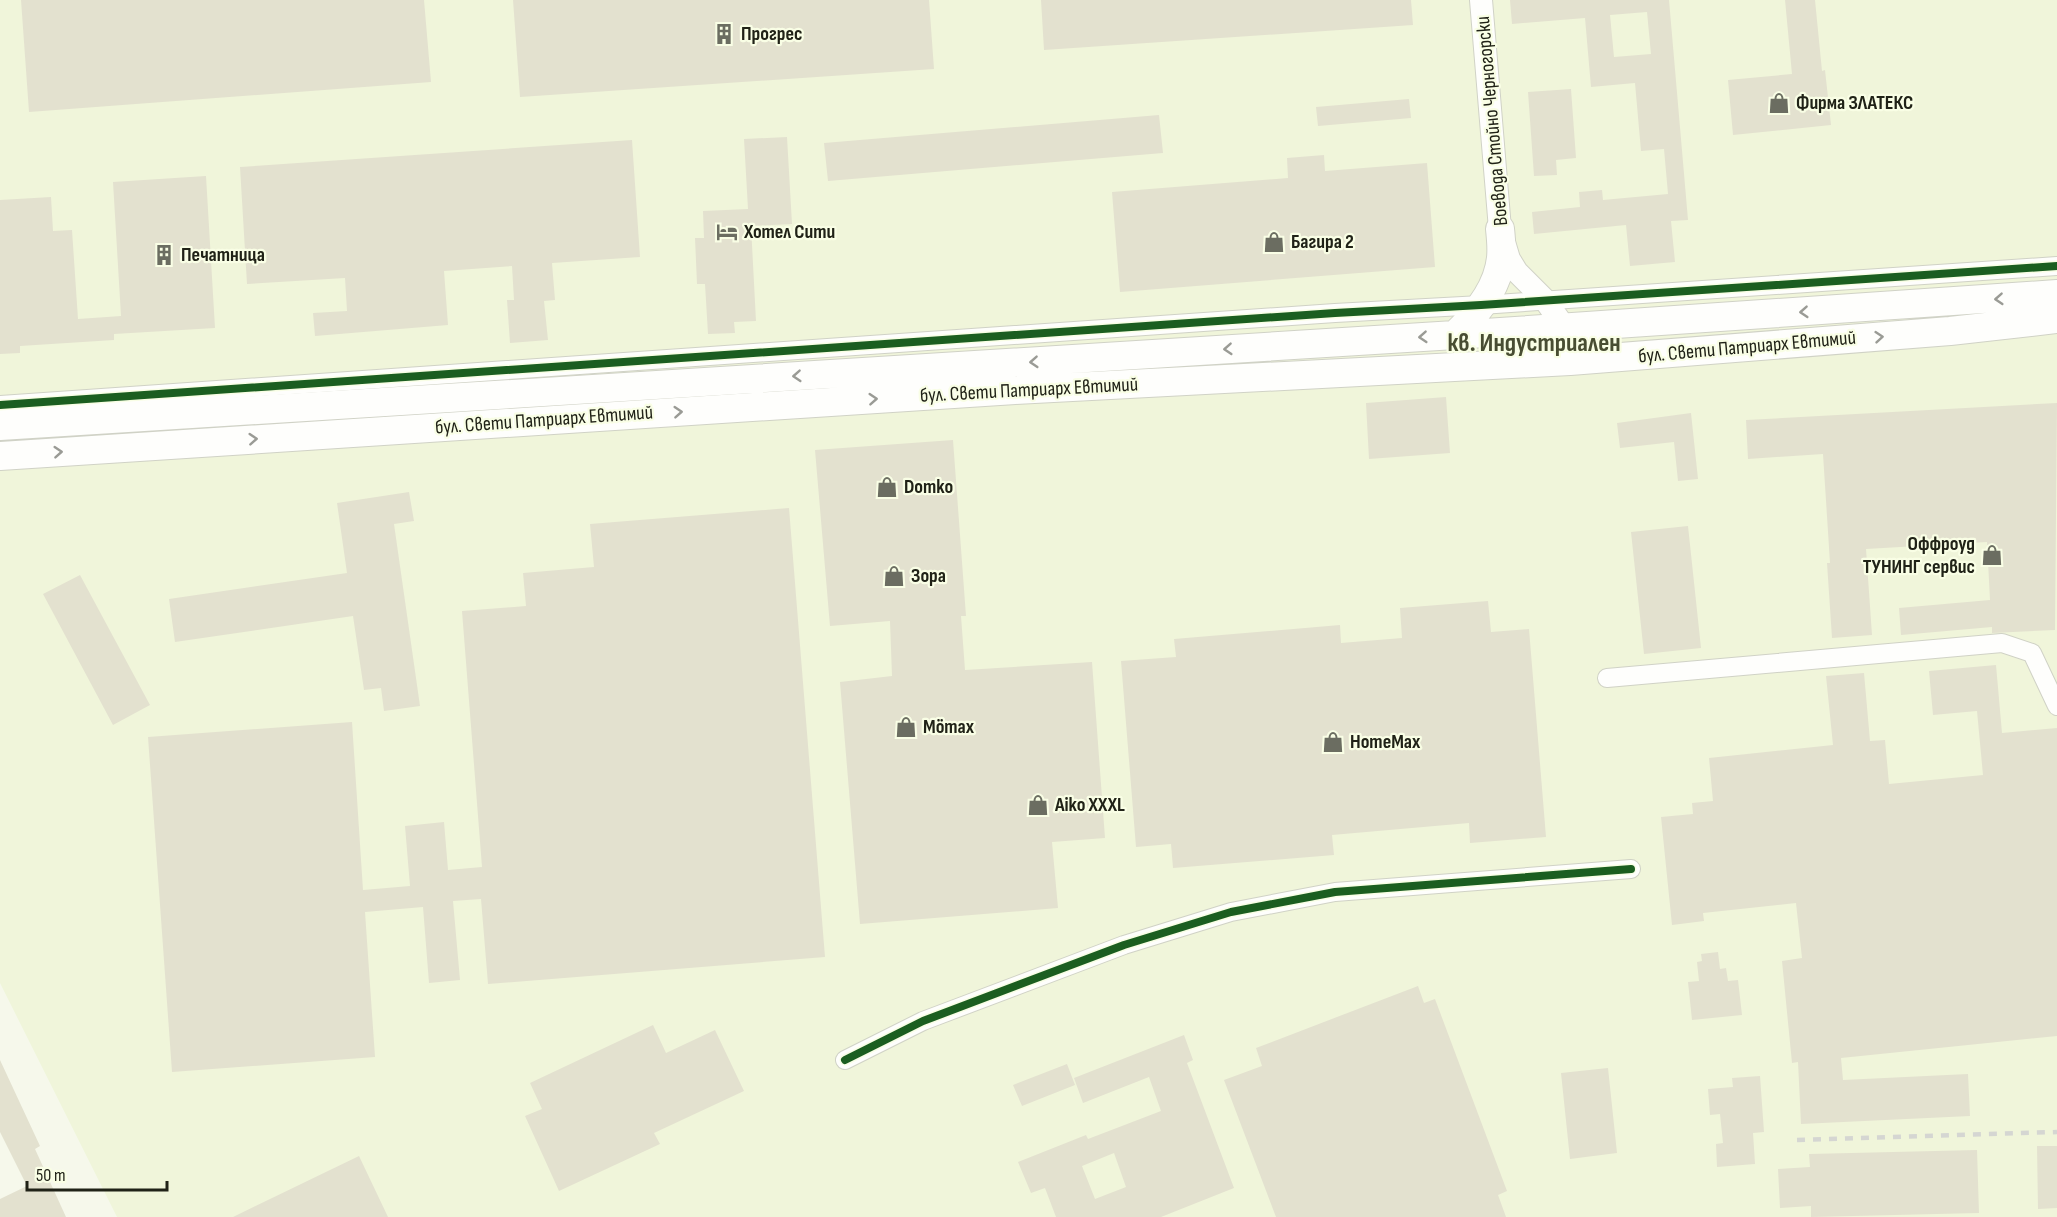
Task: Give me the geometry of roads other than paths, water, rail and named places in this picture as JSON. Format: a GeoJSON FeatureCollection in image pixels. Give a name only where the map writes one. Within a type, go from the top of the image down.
{"type":"FeatureCollection","features":[{"type":"Feature","properties":{"kind":"main road"},"geometry":{"type":"LineString","coordinates":[[1455,335],[1481,305],[1491,289],[1501,258],[1500,229]]}},
{"type":"Feature","properties":{"kind":"main road","name":"бул. Свети Патриарх Евтимий"},"geometry":{"type":"LineString","coordinates":[[0,426],[1565,328],[2057,294]]}},
{"type":"Feature","properties":{"kind":"main road","name":"бул. Свети Патриарх Евтимий"},"geometry":{"type":"LineString","coordinates":[[0,456],[1015,390],[1570,362],[2057,320]]}},
{"type":"Feature","properties":{"kind":"street","name":"Воевода Стойно Черногорски"},"geometry":{"type":"LineString","coordinates":[[1481,0],[1500,229],[1509,259],[1517,272],[1545,300],[1565,328]]}},
{"type":"Feature","properties":{"kind":"street"},"geometry":{"type":"LineString","coordinates":[[0,405],[2057,266]]}},
{"type":"Feature","properties":{"kind":"street"},"geometry":{"type":"LineString","coordinates":[[1565,328],[1570,362]]}},
{"type":"Feature","properties":{"kind":"street"},"geometry":{"type":"LineString","coordinates":[[1607,678],[2002,643],[2032,653],[2057,706]]}},
{"type":"Feature","properties":{"kind":"street"},"geometry":{"type":"LineString","coordinates":[[845,1060],[923,1021],[1124,945],[1232,912],[1335,892],[1631,869]]}},
{"type":"Feature","properties":{"kind":"railway"},"geometry":{"type":"LineString","coordinates":[[1797,1140],[2057,1132]]}},
{"type":"Feature","properties":{"kind":"place","name":"Прогрес"},"geometry":{"type":"Point","coordinates":[724,34]}},
{"type":"Feature","properties":{"kind":"place","name":"Фирма ЗЛАТЕКС"},"geometry":{"type":"Point","coordinates":[1779,103]}},
{"type":"Feature","properties":{"kind":"place","name":"Хотел Сити"},"geometry":{"type":"Point","coordinates":[727,232]}},
{"type":"Feature","properties":{"kind":"place","name":"Багира 2"},"geometry":{"type":"Point","coordinates":[1274,242]}},
{"type":"Feature","properties":{"kind":"place","name":"Печатница"},"geometry":{"type":"Point","coordinates":[164,255]}},
{"type":"Feature","properties":{"kind":"place","name":"Domko"},"geometry":{"type":"Point","coordinates":[887,487]}},
{"type":"Feature","properties":{"kind":"place","name":"Оффроуд ТУНИНГ сервис"},"geometry":{"type":"Point","coordinates":[1992,555]}},
{"type":"Feature","properties":{"kind":"place","name":"Зора"},"geometry":{"type":"Point","coordinates":[894,576]}},
{"type":"Feature","properties":{"kind":"place","name":"Mömax"},"geometry":{"type":"Point","coordinates":[906,727]}},
{"type":"Feature","properties":{"kind":"place","name":"HomeMax"},"geometry":{"type":"Point","coordinates":[1333,742]}},
{"type":"Feature","properties":{"kind":"place","name":"Aiko XXXL"},"geometry":{"type":"Point","coordinates":[1038,805]}},
{"type":"Feature","properties":{"kind":"district","name":"кв. Индустриален"},"geometry":{"type":"Point","coordinates":[1534,343]}}]}
